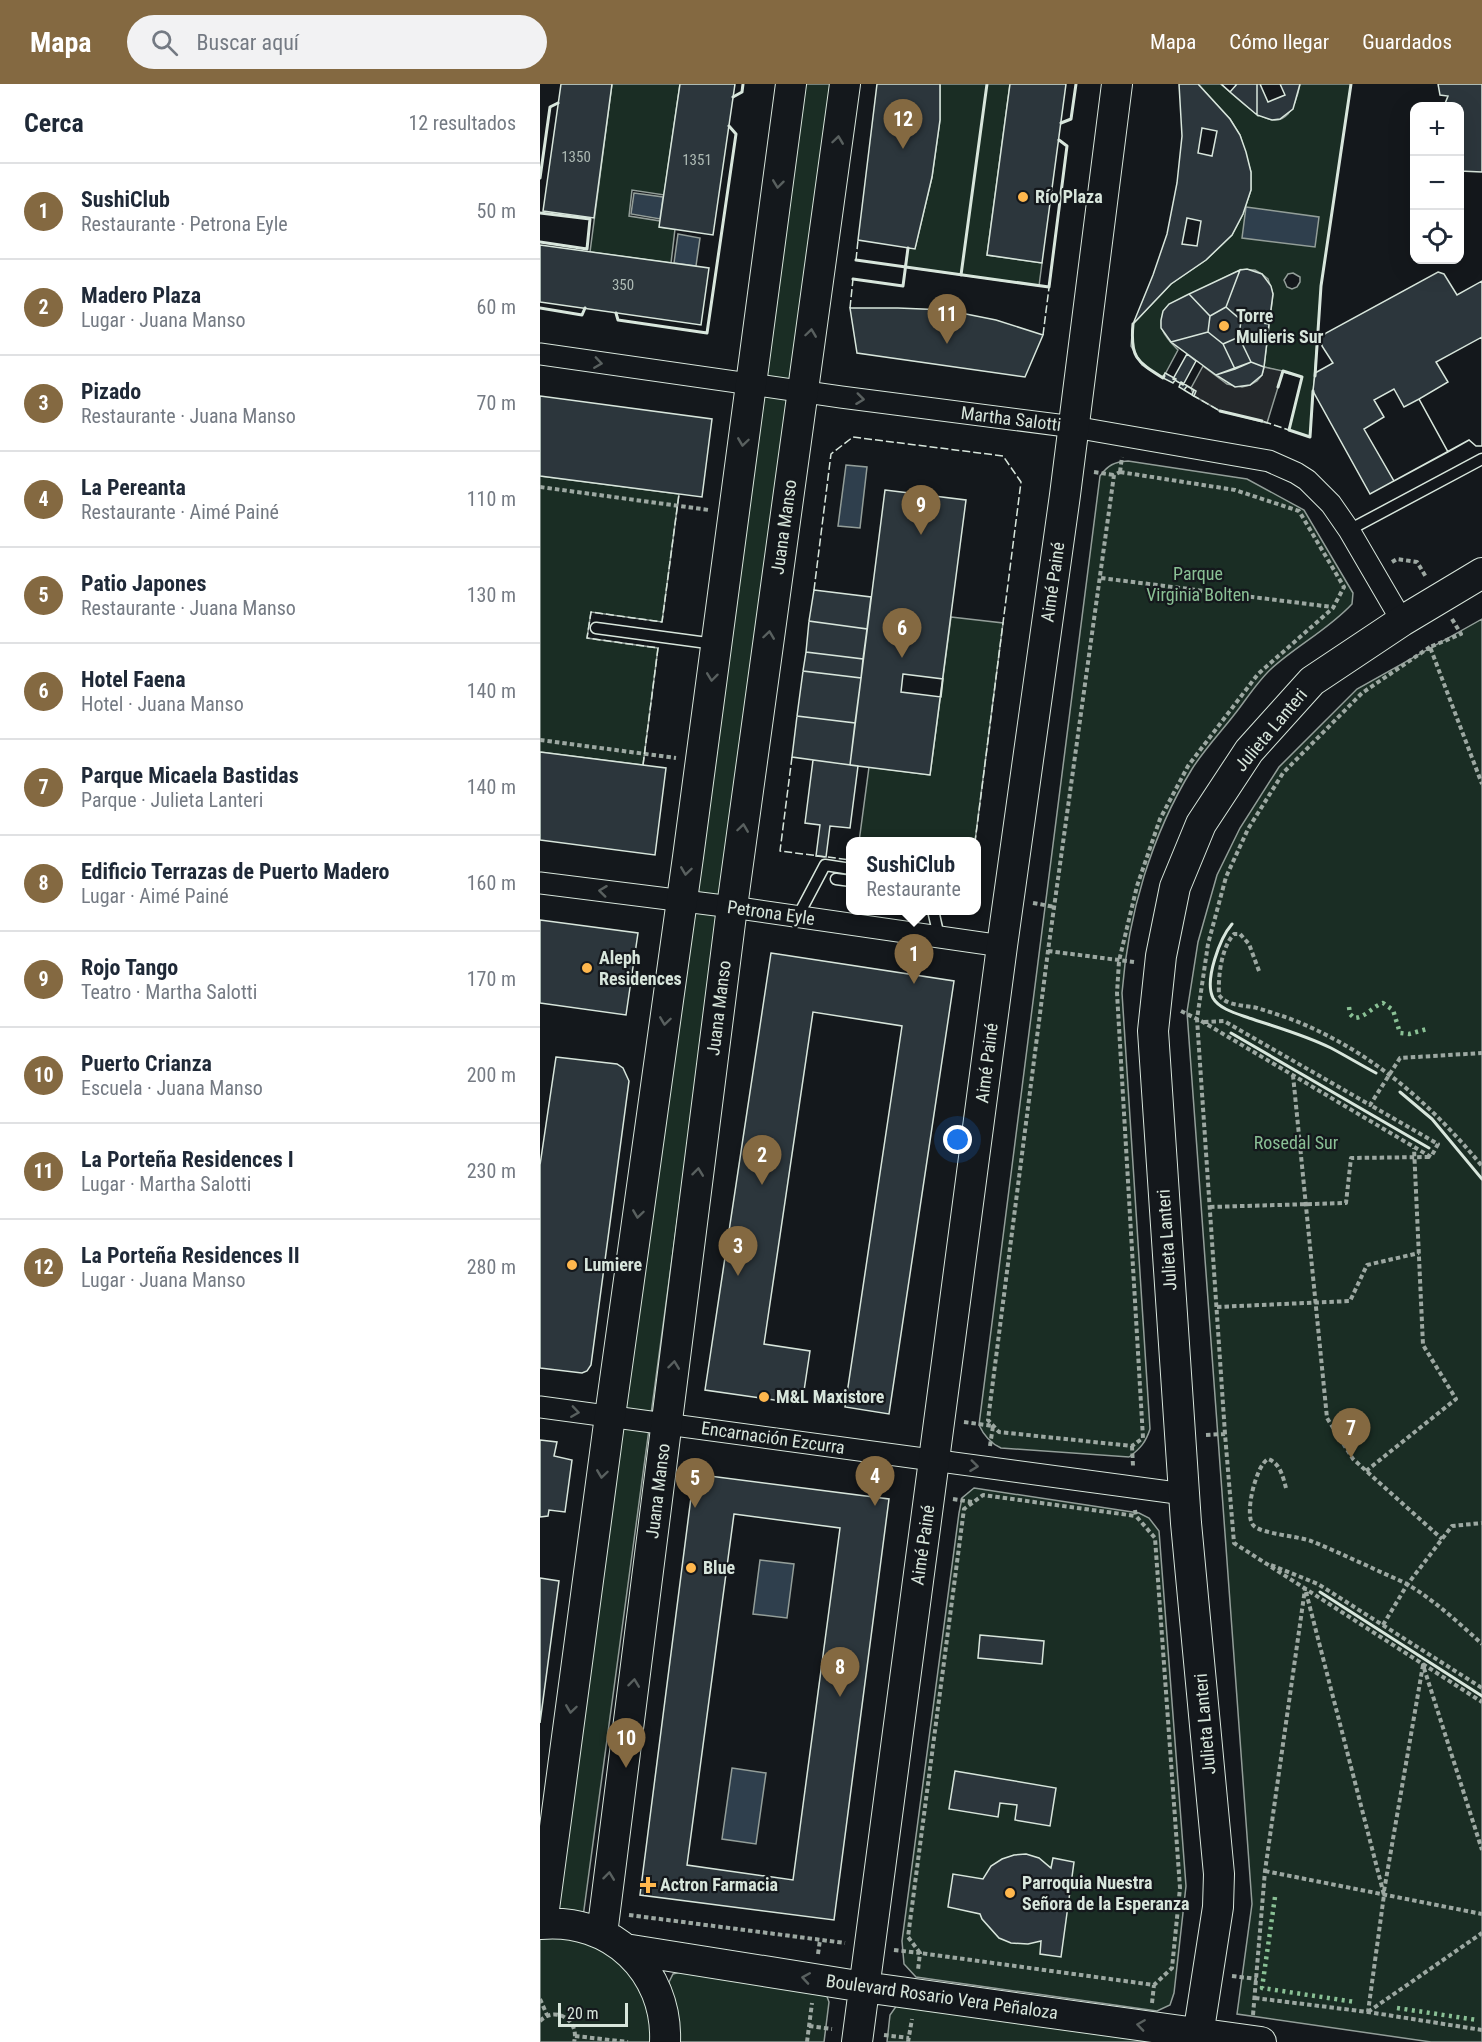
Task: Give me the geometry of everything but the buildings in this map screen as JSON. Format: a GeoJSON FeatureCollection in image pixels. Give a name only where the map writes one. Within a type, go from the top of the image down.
{"type":"FeatureCollection","features":[{"type":"Feature","properties":{"kind":"street"},"geometry":{"type":"LineString","coordinates":[[664,2042],[663,2012],[650,1978],[639,1962],[610,1931],[573,1925],[541,1924],[717,645],[791,84]]}},
{"type":"Feature","properties":{"kind":"street","name":"Juana Manso"},"geometry":{"type":"LineString","coordinates":[[610,1931],[666,1423],[732,907],[845,84]]}},
{"type":"Feature","properties":{"kind":"street","name":"Aimé Painé"},"geometry":{"type":"LineString","coordinates":[[856,2042],[1002,946],[1074,427],[1117,84]]}},
{"type":"Feature","properties":{"kind":"street","name":"Martha Salotti"},"geometry":{"type":"LineString","coordinates":[[540,354],[1074,427],[1254,457],[1282,466],[1307,480],[1319,491],[1349,530],[1402,621]]}},
{"type":"Feature","properties":{"kind":"street","name":"Julieta Lanteri"},"geometry":{"type":"LineString","coordinates":[[1198,2037],[1218,1907],[1219,1874],[1184,1494],[1154,1031],[1160,966],[1175,887],[1201,824],[1249,751],[1312,681],[1402,621],[1482,573]]}},
{"type":"Feature","properties":{"kind":"street","name":"Petrona Eyle"},"geometry":{"type":"LineString","coordinates":[[540,884],[732,907],[1002,946]]}},
{"type":"Feature","properties":{"kind":"street","name":"Encarnación Ezcurra"},"geometry":{"type":"LineString","coordinates":[[540,1407],[1184,1494]]}},
{"type":"Feature","properties":{"kind":"street","name":"Boulevard Rosario Vera Peñaloza"},"geometry":{"type":"LineString","coordinates":[[610,1931],[864,1987],[1198,2037],[1261,2042]]}},
{"type":"Feature","properties":{"kind":"lane"},"geometry":{"type":"LineString","coordinates":[[1349,530],[1482,459]]}},
{"type":"Feature","properties":{"kind":"lane"},"geometry":{"type":"LineString","coordinates":[[596,628],[717,645]]}},
{"type":"Feature","properties":{"kind":"lane"},"geometry":{"type":"LineString","coordinates":[[798,916],[825,865],[846,868]]}},
{"type":"Feature","properties":{"kind":"lane"},"geometry":{"type":"LineString","coordinates":[[836,879],[846,880]]}},
{"type":"Feature","properties":{"kind":"lane"},"geometry":{"type":"LineString","coordinates":[[934,915],[939,937]]}},
{"type":"Feature","properties":{"kind":"path"},"geometry":{"type":"LineString","coordinates":[[1143,1438],[1118,1004],[1119,961],[1137,886],[1160,819],[1188,766],[1258,674],[1333,608],[1344,587],[1299,511],[1235,490],[1120,472],[1114,475],[1048,951],[988,1420],[999,1432],[1132,1446],[1143,1438],[1225,1434]]}},
{"type":"Feature","properties":{"kind":"path"},"geometry":{"type":"LineString","coordinates":[[540,487],[734,514]]}},
{"type":"Feature","properties":{"kind":"path"},"geometry":{"type":"LineString","coordinates":[[1397,559],[1417,562]]}},
{"type":"Feature","properties":{"kind":"path"},"geometry":{"type":"LineString","coordinates":[[1101,578],[1333,608]]}},
{"type":"Feature","properties":{"kind":"path"},"geometry":{"type":"LineString","coordinates":[[1440,597],[1461,634],[1430,647],[1362,693],[1283,773],[1248,829],[1226,877],[1208,944],[1197,1019],[1234,1543],[1482,1702]]}},
{"type":"Feature","properties":{"kind":"path"},"geometry":{"type":"LineString","coordinates":[[1430,647],[1482,784]]}},
{"type":"Feature","properties":{"kind":"path"},"geometry":{"type":"LineString","coordinates":[[540,740],[701,761]]}},
{"type":"Feature","properties":{"kind":"path"},"geometry":{"type":"LineString","coordinates":[[1259,971],[1246,939],[1240,934],[1234,934],[1229,941],[1222,965],[1219,995],[1228,1003],[1278,1015],[1313,1029],[1339,1041],[1390,1073],[1439,1118],[1482,1166]]}},
{"type":"Feature","properties":{"kind":"path"},"geometry":{"type":"LineString","coordinates":[[1048,951],[1160,966]]}},
{"type":"Feature","properties":{"kind":"path"},"geometry":{"type":"LineString","coordinates":[[1156,1000],[1203,1022],[1431,1157]]}},
{"type":"Feature","properties":{"kind":"path"},"geometry":{"type":"LineString","coordinates":[[1203,1022],[1224,1021],[1438,1144],[1431,1157]]}},
{"type":"Feature","properties":{"kind":"path"},"geometry":{"type":"LineString","coordinates":[[1370,1105],[1400,1058],[1482,1053]]}},
{"type":"Feature","properties":{"kind":"path"},"geometry":{"type":"LineString","coordinates":[[1293,1075],[1327,1418],[1353,1459],[1442,1539]]}},
{"type":"Feature","properties":{"kind":"path"},"geometry":{"type":"LineString","coordinates":[[1366,1471],[1456,1399],[1423,1345],[1414,1147]]}},
{"type":"Feature","properties":{"kind":"path"},"geometry":{"type":"LineString","coordinates":[[1210,1207],[1346,1203],[1351,1158],[1431,1157]]}},
{"type":"Feature","properties":{"kind":"path"},"geometry":{"type":"LineString","coordinates":[[1216,1307],[1350,1301],[1367,1265],[1419,1253]]}},
{"type":"Feature","properties":{"kind":"path"},"geometry":{"type":"LineString","coordinates":[[1286,1488],[1280,1470],[1274,1461],[1268,1459],[1263,1462],[1256,1478],[1250,1504],[1250,1521],[1253,1526],[1310,1541],[1407,1585],[1482,1644]]}},
{"type":"Feature","properties":{"kind":"path"},"geometry":{"type":"LineString","coordinates":[[983,1495],[1136,1516],[1155,1538],[1180,1888],[1172,1968],[1154,1985],[920,1953],[908,1937],[964,1509],[983,1495]]}},
{"type":"Feature","properties":{"kind":"path"},"geometry":{"type":"LineString","coordinates":[[1383,1625],[1407,1585],[1452,1526],[1482,1523]]}},
{"type":"Feature","properties":{"kind":"path"},"geometry":{"type":"LineString","coordinates":[[1259,1560],[1318,1584],[1482,1688]]}},
{"type":"Feature","properties":{"kind":"path"},"geometry":{"type":"LineString","coordinates":[[1305,1589],[1265,1871],[1256,1998],[1368,2012],[1482,2030]]}},
{"type":"Feature","properties":{"kind":"path"},"geometry":{"type":"LineString","coordinates":[[1305,1589],[1384,1895]]}},
{"type":"Feature","properties":{"kind":"path"},"geometry":{"type":"LineString","coordinates":[[1423,1665],[1482,1850]]}},
{"type":"Feature","properties":{"kind":"path"},"geometry":{"type":"LineString","coordinates":[[1368,2012],[1384,1895],[1423,1665]]}},
{"type":"Feature","properties":{"kind":"path"},"geometry":{"type":"LineString","coordinates":[[1265,1871],[1482,1914]]}},
{"type":"Feature","properties":{"kind":"path"},"geometry":{"type":"LineString","coordinates":[[610,1931],[820,1940]]}},
{"type":"Feature","properties":{"kind":"path"},"geometry":{"type":"LineString","coordinates":[[1368,2012],[1482,1933]]}},
{"type":"Feature","properties":{"kind":"path"},"geometry":{"type":"LineString","coordinates":[[540,1999],[548,2015]]}},
{"type":"Feature","properties":{"kind":"path"},"geometry":{"type":"LineString","coordinates":[[540,2021],[548,2015],[561,2014],[569,2019],[574,2027],[574,2042]]}},
{"type":"Feature","properties":{"kind":"path"},"geometry":{"type":"LineString","coordinates":[[575,2036],[628,2042]]}},
{"type":"Feature","properties":{"kind":"green space"},"geometry":{"type":"Polygon","coordinates":[[[612,84],[680,84],[664,195],[632,190],[629,216],[660,221],[660,227],[675,229],[671,263],[590,252],[612,84]]]}},
{"type":"Feature","properties":{"kind":"green space"},"geometry":{"type":"Polygon","coordinates":[[[801,84],[831,84],[583,1917],[555,1913],[801,84]]]}},
{"type":"Feature","properties":{"kind":"green space"},"geometry":{"type":"Polygon","coordinates":[[[940,84],[1010,84],[987,255],[1042,263],[1039,286],[905,267],[908,248],[915,248],[932,177],[940,120],[940,84]]]}},
{"type":"Feature","properties":{"kind":"green space"},"geometry":{"type":"Polygon","coordinates":[[[1198,84],[1221,84],[1256,113],[1277,120],[1286,116],[1294,104],[1300,84],[1351,84],[1321,286],[1310,437],[1289,430],[1302,377],[1264,367],[1273,294],[1268,279],[1255,270],[1240,270],[1169,305],[1162,318],[1162,329],[1178,350],[1163,378],[1142,365],[1131,346],[1133,324],[1171,284],[1206,260],[1232,235],[1243,214],[1251,190],[1251,172],[1240,135],[1230,119],[1198,84]],[[1293,273],[1288,274],[1284,280],[1287,287],[1292,289],[1297,287],[1300,277],[1293,273]]]}},
{"type":"Feature","properties":{"kind":"green space","name":"Parque Virginia Bolten"},"geometry":{"type":"Polygon","coordinates":[[[1128,461],[1247,479],[1304,510],[1353,593],[1352,604],[1343,613],[1266,674],[1192,769],[1177,795],[1153,849],[1136,906],[1122,993],[1150,1429],[1142,1445],[1129,1457],[1001,1448],[988,1439],[979,1425],[1100,476],[1112,465],[1128,461]]]}},
{"type":"Feature","properties":{"kind":"green space"},"geometry":{"type":"Polygon","coordinates":[[[540,476],[679,494],[662,622],[591,612],[587,638],[658,648],[643,765],[540,752],[540,476]]]}},
{"type":"Feature","properties":{"kind":"green space"},"geometry":{"type":"Polygon","coordinates":[[[951,617],[1003,623],[976,837],[860,837],[869,767],[930,775],[951,617]]]}},
{"type":"Feature","properties":{"kind":"green space","name":"Rosedal Sur"},"geometry":{"type":"Polygon","coordinates":[[[1482,619],[1482,2042],[1431,2042],[1237,2014],[1252,1904],[1187,1012],[1198,942],[1217,875],[1240,828],[1279,767],[1357,689],[1482,619]]]}},
{"type":"Feature","properties":{"kind":"green space"},"geometry":{"type":"Polygon","coordinates":[[[974,1488],[1139,1513],[1149,1518],[1159,1531],[1186,1886],[1174,1993],[1170,2005],[1157,2011],[916,1977],[904,1964],[902,1941],[959,1513],[962,1498],[974,1488]]]}},
{"type":"Feature","properties":{"kind":"green space"},"geometry":{"type":"Polygon","coordinates":[[[540,1937],[584,1939],[615,1954],[639,1979],[655,2042],[540,2042],[540,1937]]]}},
{"type":"Feature","properties":{"kind":"green space"},"geometry":{"type":"Polygon","coordinates":[[[684,1971],[826,1994],[829,2002],[824,2042],[678,2042],[679,2028],[669,1982],[673,1974],[684,1971]]]}},
{"type":"Feature","properties":{"kind":"green space"},"geometry":{"type":"Polygon","coordinates":[[[897,2005],[1160,2042],[887,2042],[890,2015],[897,2005]]]}},
{"type":"Feature","properties":{"kind":"shaded area"},"geometry":{"type":"Polygon","coordinates":[[[1203,366],[1227,384],[1242,387],[1257,381],[1264,367],[1283,371],[1267,423],[1220,411],[1194,396],[1191,388],[1203,366]]]}},
{"type":"Feature","properties":{"kind":"water"},"geometry":{"type":"Polygon","coordinates":[[[634,193],[663,197],[660,219],[631,214],[634,193]]]}},
{"type":"Feature","properties":{"kind":"water"},"geometry":{"type":"Polygon","coordinates":[[[1246,207],[1319,217],[1315,247],[1242,238],[1246,207]]]}},
{"type":"Feature","properties":{"kind":"water"},"geometry":{"type":"Polygon","coordinates":[[[678,234],[700,238],[696,266],[674,263],[678,234]]]}},
{"type":"Feature","properties":{"kind":"water"},"geometry":{"type":"Polygon","coordinates":[[[846,465],[867,467],[860,528],[838,526],[846,465]]]}},
{"type":"Feature","properties":{"kind":"water"},"geometry":{"type":"Polygon","coordinates":[[[760,1560],[794,1564],[787,1618],[753,1614],[760,1560]]]}},
{"type":"Feature","properties":{"kind":"water"},"geometry":{"type":"Polygon","coordinates":[[[732,1768],[766,1773],[756,1844],[722,1839],[732,1768]]]}},
{"type":"Feature","properties":{"kind":"hedge"},"geometry":{"type":"LineString","coordinates":[[1349,1007],[1350,1014],[1354,1018],[1362,1016],[1383,1003],[1393,1010],[1400,1033],[1409,1034],[1427,1029]]}},
{"type":"Feature","properties":{"kind":"hedge"},"geometry":{"type":"LineString","coordinates":[[1275,1897],[1262,1988],[1355,2002]]}},
{"type":"Feature","properties":{"kind":"hedge"},"geometry":{"type":"LineString","coordinates":[[1397,2008],[1477,2020]]}},
{"type":"Feature","properties":{"kind":"fence"},"geometry":{"type":"LineString","coordinates":[[733,97],[742,92],[743,84]]}},
{"type":"Feature","properties":{"kind":"fence"},"geometry":{"type":"LineString","coordinates":[[1061,123],[1071,119],[1076,84]]}},
{"type":"Feature","properties":{"kind":"fence"},"geometry":{"type":"LineString","coordinates":[[540,178],[550,107],[558,103]]}},
{"type":"Feature","properties":{"kind":"fence"},"geometry":{"type":"LineString","coordinates":[[616,313],[618,320],[707,333],[736,134],[729,126]]}},
{"type":"Feature","properties":{"kind":"fence"},"geometry":{"type":"LineString","coordinates":[[1043,335],[1067,146],[1059,140]]}},
{"type":"Feature","properties":{"kind":"fence"},"geometry":{"type":"LineString","coordinates":[[856,260],[858,240]]}},
{"type":"Feature","properties":{"kind":"fence"},"geometry":{"type":"LineString","coordinates":[[850,308],[853,279]]}},
{"type":"Feature","properties":{"kind":"fence"},"geometry":{"type":"LineString","coordinates":[[540,308],[582,315],[585,308]]}},
{"type":"Feature","properties":{"kind":"fence"},"geometry":{"type":"LineString","coordinates":[[1133,324],[1133,344],[1137,357],[1146,367],[1163,378]]}},
{"type":"Feature","properties":{"kind":"fence"},"geometry":{"type":"LineString","coordinates":[[1192,395],[1220,411],[1262,421],[1310,437]]}},
{"type":"Feature","properties":{"kind":"fence"},"geometry":{"type":"LineString","coordinates":[[814,590],[831,454],[853,437],[1003,456],[1021,482],[976,837]]}},
{"type":"Feature","properties":{"kind":"fence"},"geometry":{"type":"LineString","coordinates":[[643,765],[658,648],[587,638],[591,612],[662,622],[679,494]]}},
{"type":"Feature","properties":{"kind":"fence"},"geometry":{"type":"LineString","coordinates":[[792,757],[780,851],[846,859]]}},
{"type":"Feature","properties":{"kind":"wall"},"geometry":{"type":"LineString","coordinates":[[733,97],[742,92],[743,84]]}},
{"type":"Feature","properties":{"kind":"wall"},"geometry":{"type":"LineString","coordinates":[[961,275],[987,84]]}},
{"type":"Feature","properties":{"kind":"wall"},"geometry":{"type":"LineString","coordinates":[[1061,123],[1071,119],[1076,84]]}},
{"type":"Feature","properties":{"kind":"wall"},"geometry":{"type":"LineString","coordinates":[[1315,376],[1321,286],[1351,84]]}},
{"type":"Feature","properties":{"kind":"wall"},"geometry":{"type":"LineString","coordinates":[[540,178],[550,107],[558,103]]}},
{"type":"Feature","properties":{"kind":"wall"},"geometry":{"type":"LineString","coordinates":[[616,313],[618,320],[707,333],[736,134],[729,126]]}},
{"type":"Feature","properties":{"kind":"wall"},"geometry":{"type":"LineString","coordinates":[[856,260],[1049,287],[1067,146],[1059,140]]}},
{"type":"Feature","properties":{"kind":"wall"},"geometry":{"type":"LineString","coordinates":[[540,213],[590,219],[587,249],[540,242]]}},
{"type":"Feature","properties":{"kind":"wall"},"geometry":{"type":"LineString","coordinates":[[853,279],[903,286],[908,248]]}},
{"type":"Feature","properties":{"kind":"wall"},"geometry":{"type":"LineString","coordinates":[[540,308],[582,315],[585,308]]}},
{"type":"Feature","properties":{"kind":"wall"},"geometry":{"type":"LineString","coordinates":[[1133,324],[1133,344],[1137,357],[1154,372],[1163,378],[1164,376]]}},
{"type":"Feature","properties":{"kind":"wall"},"geometry":{"type":"LineString","coordinates":[[1278,387],[1283,371],[1302,377],[1289,430],[1310,437],[1313,391]]}},
{"type":"Feature","properties":{"kind":"wall"},"geometry":{"type":"LineString","coordinates":[[1220,411],[1262,421]]}},
{"type":"Feature","properties":{"kind":"wall"},"geometry":{"type":"LineString","coordinates":[[1232,924],[1218,949],[1212,970],[1211,990],[1216,1002],[1234,1013],[1321,1043],[1376,1073]]}},
{"type":"Feature","properties":{"kind":"wall"},"geometry":{"type":"LineString","coordinates":[[1231,1033],[1429,1148]]}},
{"type":"Feature","properties":{"kind":"wall"},"geometry":{"type":"LineString","coordinates":[[1400,1092],[1432,1119],[1482,1179]]}},
{"type":"Feature","properties":{"kind":"wall"},"geometry":{"type":"LineString","coordinates":[[1320,1592],[1482,1696]]}},
{"type":"Feature","properties":{"kind":"place","name":"La Porteña Residences II"},"geometry":{"type":"Point","coordinates":[903,149]}},
{"type":"Feature","properties":{"kind":"place","name":"Río Plaza"},"geometry":{"type":"Point","coordinates":[1023,197]}},
{"type":"Feature","properties":{"kind":"place","name":"Torre Mulieris Sur"},"geometry":{"type":"Point","coordinates":[1224,326]}},
{"type":"Feature","properties":{"kind":"place","name":"La Porteña Residences I"},"geometry":{"type":"Point","coordinates":[947,344]}},
{"type":"Feature","properties":{"kind":"place","name":"Rojo Tango"},"geometry":{"type":"Point","coordinates":[921,535]}},
{"type":"Feature","properties":{"kind":"place","name":"Hotel Faena"},"geometry":{"type":"Point","coordinates":[902,658]}},
{"type":"Feature","properties":{"kind":"place","name":"Aleph Residences"},"geometry":{"type":"Point","coordinates":[587,968]}},
{"type":"Feature","properties":{"kind":"place","name":"SushiClub"},"geometry":{"type":"Point","coordinates":[914,984]}},
{"type":"Feature","properties":{"kind":"place","name":"Madero Plaza"},"geometry":{"type":"Point","coordinates":[762,1185]}},
{"type":"Feature","properties":{"kind":"place","name":"Lumiere"},"geometry":{"type":"Point","coordinates":[572,1265]}},
{"type":"Feature","properties":{"kind":"place","name":"Pizado"},"geometry":{"type":"Point","coordinates":[738,1276]}},
{"type":"Feature","properties":{"kind":"place","name":"M&L Maxistore"},"geometry":{"type":"Point","coordinates":[764,1397]}},
{"type":"Feature","properties":{"kind":"place","name":"Parque Micaela Bastidas"},"geometry":{"type":"Point","coordinates":[1351,1458]}},
{"type":"Feature","properties":{"kind":"place","name":"La Pereanta"},"geometry":{"type":"Point","coordinates":[875,1506]}},
{"type":"Feature","properties":{"kind":"place","name":"Patio Japones"},"geometry":{"type":"Point","coordinates":[695,1508]}},
{"type":"Feature","properties":{"kind":"place","name":"Blue"},"geometry":{"type":"Point","coordinates":[691,1568]}},
{"type":"Feature","properties":{"kind":"place","name":"Edificio Terrazas de Puerto Madero"},"geometry":{"type":"Point","coordinates":[840,1697]}},
{"type":"Feature","properties":{"kind":"place","name":"Puerto Crianza"},"geometry":{"type":"Point","coordinates":[626,1768]}},
{"type":"Feature","properties":{"kind":"place","name":"Actron Farmacia"},"geometry":{"type":"Point","coordinates":[648,1885]}},
{"type":"Feature","properties":{"kind":"place","name":"Parroquia Nuestra Señora de la Esperanza"},"geometry":{"type":"Point","coordinates":[1010,1893]}}]}
